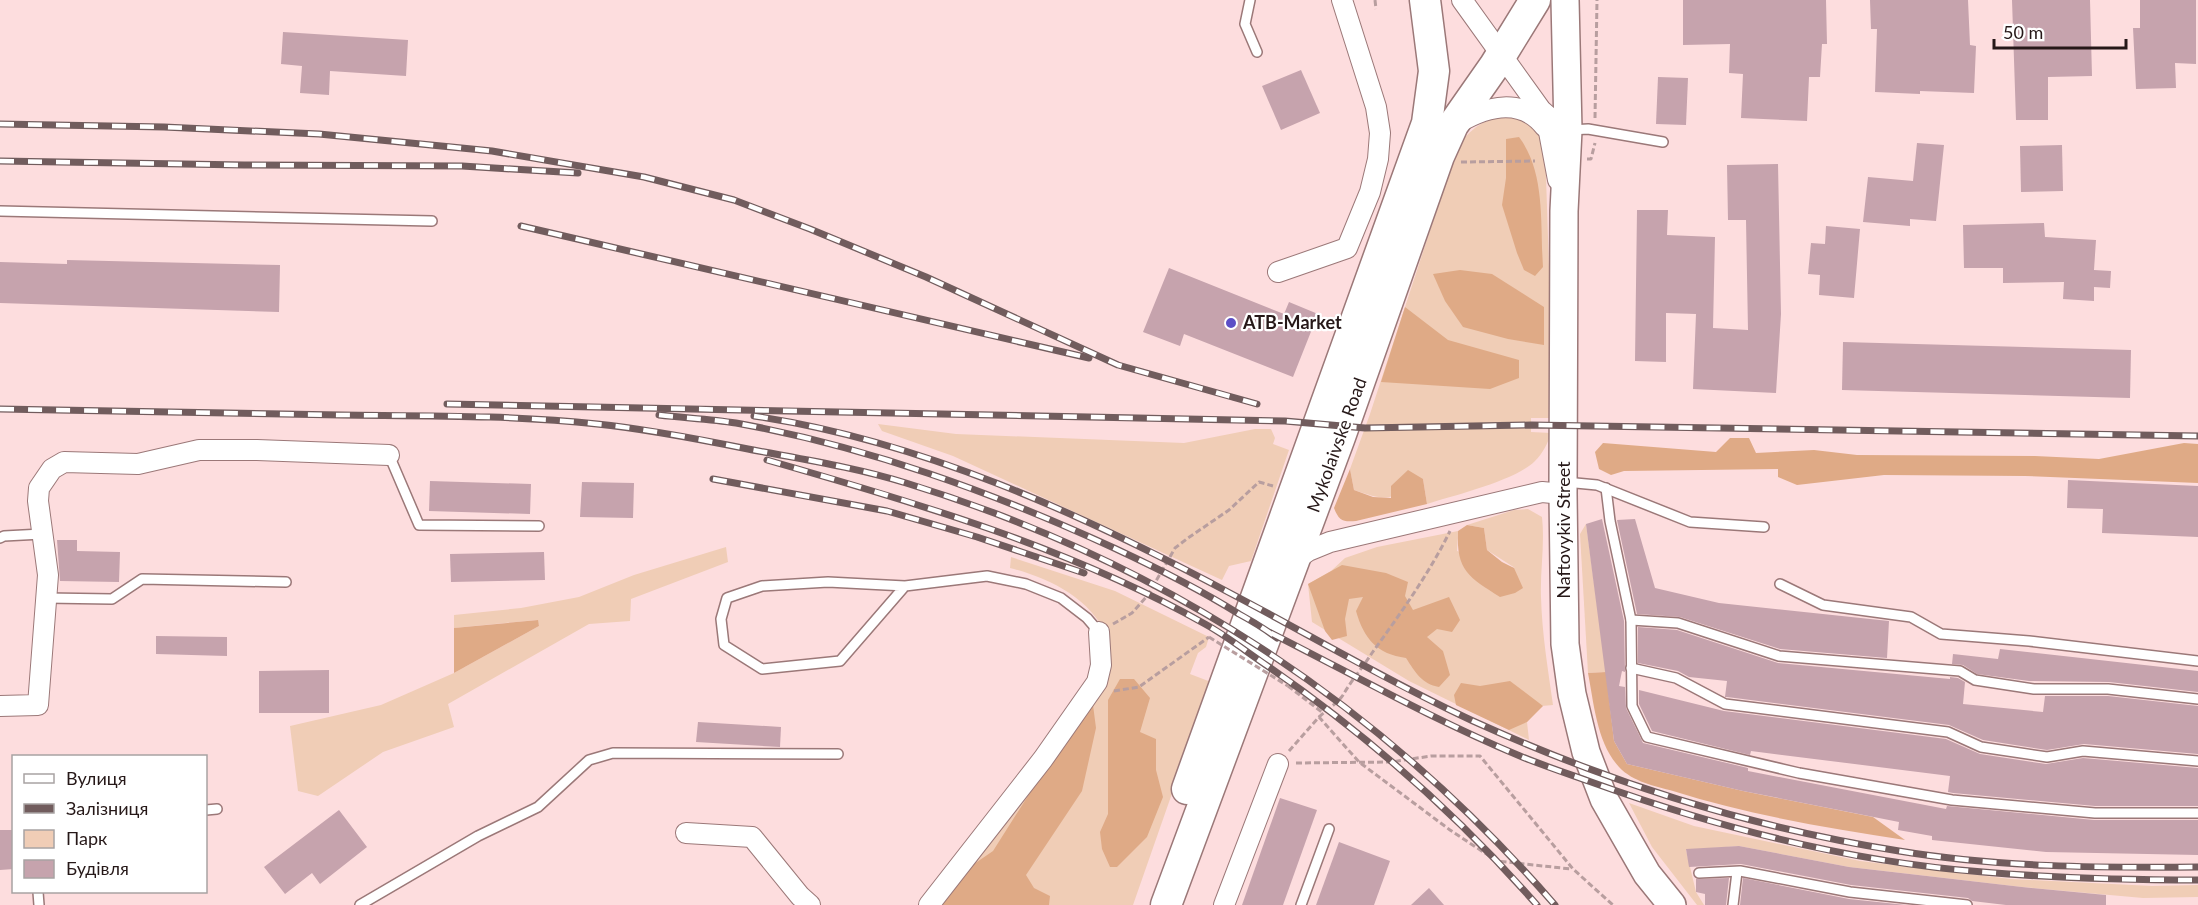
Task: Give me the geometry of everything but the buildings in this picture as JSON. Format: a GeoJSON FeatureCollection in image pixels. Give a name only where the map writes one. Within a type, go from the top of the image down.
{"type":"FeatureCollection","features":[{"type":"Feature","properties":{"kind":"main road","name":"Mykolaivske Road"},"geometry":{"type":"LineString","coordinates":[[1145,905],[1427,123],[1434,71],[1425,0]]}},
{"type":"Feature","properties":{"kind":"main road","name":"Mykolaivske Road"},"geometry":{"type":"LineString","coordinates":[[1166,905],[1348,417],[1439,156],[1454,125],[1535,0]]}},
{"type":"Feature","properties":{"kind":"street"},"geometry":{"type":"LineString","coordinates":[[1278,272],[1347,248],[1370,192],[1380,133],[1376,107],[1342,0]]}},
{"type":"Feature","properties":{"kind":"street"},"geometry":{"type":"LineString","coordinates":[[1462,0],[1541,110],[1558,125],[1559,131]]}},
{"type":"Feature","properties":{"kind":"street","name":"Naftovykiv Street"},"geometry":{"type":"LineString","coordinates":[[1565,0],[1559,131],[1564,211],[1565,644],[1572,694],[1586,752],[1604,798],[1616,823],[1647,874],[1672,905]]}},
{"type":"Feature","properties":{"kind":"street"},"geometry":{"type":"LineString","coordinates":[[1454,125],[1472,115],[1489,110],[1516,108],[1529,112],[1559,131]]}},
{"type":"Feature","properties":{"kind":"street"},"geometry":{"type":"LineString","coordinates":[[0,706],[38,705],[48,575],[39,488],[52,469],[64,462],[138,464],[199,450],[388,455]]}},
{"type":"Feature","properties":{"kind":"street"},"geometry":{"type":"LineString","coordinates":[[1294,561],[1308,551],[1330,542],[1563,488]]}},
{"type":"Feature","properties":{"kind":"street"},"geometry":{"type":"LineString","coordinates":[[929,905],[1043,759],[1090,694],[1097,682],[1101,664],[1099,632]]}},
{"type":"Feature","properties":{"kind":"street"},"geometry":{"type":"LineString","coordinates":[[1224,905],[1278,764]]}},
{"type":"Feature","properties":{"kind":"street"},"geometry":{"type":"LineString","coordinates":[[686,832],[752,837],[810,905]]}},
{"type":"Feature","properties":{"kind":"lane"},"geometry":{"type":"LineString","coordinates":[[1251,0],[1245,24],[1257,52]]}},
{"type":"Feature","properties":{"kind":"lane"},"geometry":{"type":"LineString","coordinates":[[1559,131],[1595,130],[1663,142]]}},
{"type":"Feature","properties":{"kind":"lane"},"geometry":{"type":"LineString","coordinates":[[0,211],[432,221]]}},
{"type":"Feature","properties":{"kind":"lane"},"geometry":{"type":"LineString","coordinates":[[388,455],[419,525],[539,526]]}},
{"type":"Feature","properties":{"kind":"lane"},"geometry":{"type":"LineString","coordinates":[[1563,488],[1597,485],[1690,522],[1764,527]]}},
{"type":"Feature","properties":{"kind":"lane"},"geometry":{"type":"LineString","coordinates":[[1606,489],[1610,521],[1630,620],[1632,706],[1647,737],[1799,773],[1952,800],[2095,813],[2198,813]]}},
{"type":"Feature","properties":{"kind":"lane"},"geometry":{"type":"LineString","coordinates":[[0,538],[42,534]]}},
{"type":"Feature","properties":{"kind":"lane"},"geometry":{"type":"LineString","coordinates":[[905,586],[840,661],[762,669],[724,645],[721,619],[727,598],[762,586],[828,582],[905,586],[987,576],[1026,584],[1061,598],[1087,618],[1099,632]]}},
{"type":"Feature","properties":{"kind":"lane"},"geometry":{"type":"LineString","coordinates":[[46,598],[112,599],[142,579],[286,582]]}},
{"type":"Feature","properties":{"kind":"lane"},"geometry":{"type":"LineString","coordinates":[[1780,584],[1823,605],[1911,617],[1941,634],[2029,641],[2198,661]]}},
{"type":"Feature","properties":{"kind":"lane"},"geometry":{"type":"LineString","coordinates":[[1630,620],[1678,623],[1779,656],[1959,671],[1975,680],[2034,689],[2108,689],[2198,699]]}},
{"type":"Feature","properties":{"kind":"lane"},"geometry":{"type":"LineString","coordinates":[[1631,668],[1676,678],[1725,704],[1948,732],[1981,747],[2047,757],[2083,751],[2198,761]]}},
{"type":"Feature","properties":{"kind":"lane"},"geometry":{"type":"LineString","coordinates":[[360,905],[478,836],[538,807],[589,760],[613,753],[838,754]]}},
{"type":"Feature","properties":{"kind":"lane"},"geometry":{"type":"LineString","coordinates":[[207,810],[217,809]]}},
{"type":"Feature","properties":{"kind":"lane"},"geometry":{"type":"LineString","coordinates":[[1301,905],[1329,829]]}},
{"type":"Feature","properties":{"kind":"lane"},"geometry":{"type":"LineString","coordinates":[[1733,905],[1737,872]]}},
{"type":"Feature","properties":{"kind":"lane"},"geometry":{"type":"LineString","coordinates":[[1700,873],[1737,872],[1850,892],[1967,905]]}},
{"type":"Feature","properties":{"kind":"path"},"geometry":{"type":"LineString","coordinates":[[1375,0],[1376,9]]}},
{"type":"Feature","properties":{"kind":"path"},"geometry":{"type":"LineString","coordinates":[[1439,156],[1451,161],[1475,163],[1591,159],[1595,143],[1597,0]]}},
{"type":"Feature","properties":{"kind":"path"},"geometry":{"type":"LineString","coordinates":[[1099,632],[1132,613],[1148,595],[1175,548],[1229,510],[1259,482]]}},
{"type":"Feature","properties":{"kind":"path"},"geometry":{"type":"LineString","coordinates":[[1278,764],[1355,678],[1441,550],[1461,511]]}},
{"type":"Feature","properties":{"kind":"path"},"geometry":{"type":"LineString","coordinates":[[1090,694],[1139,687],[1209,637],[1288,686],[1323,713]]}},
{"type":"Feature","properties":{"kind":"path"},"geometry":{"type":"LineString","coordinates":[[1319,717],[1359,762],[1450,830],[1497,861],[1573,869]]}},
{"type":"Feature","properties":{"kind":"path"},"geometry":{"type":"LineString","coordinates":[[1278,764],[1391,762],[1431,756],[1480,756],[1573,869],[1613,905]]}},
{"type":"Feature","properties":{"kind":"green space"},"geometry":{"type":"Polygon","coordinates":[[[1507,116],[1532,124],[1545,147],[1554,418],[1531,418],[1531,432],[1551,433],[1543,451],[1535,461],[1514,475],[1484,487],[1427,504],[1423,479],[1397,495],[1384,498],[1354,490],[1350,469],[1458,145],[1480,125],[1507,116]]]}},
{"type":"Feature","properties":{"kind":"green space"},"geometry":{"type":"Polygon","coordinates":[[[878,424],[956,434],[1184,443],[1255,429],[1271,429],[1275,438],[1273,444],[1289,450],[1251,561],[1229,566],[1222,580],[953,456],[882,431],[878,424]]]}},
{"type":"Feature","properties":{"kind":"green space"},"geometry":{"type":"Polygon","coordinates":[[[1528,509],[1542,517],[1542,611],[1553,705],[1542,706],[1527,722],[1529,740],[1409,681],[1312,622],[1308,584],[1331,571],[1345,558],[1377,547],[1458,531],[1457,551],[1515,568],[1487,550],[1484,528],[1467,525],[1514,510],[1528,509]]]}},
{"type":"Feature","properties":{"kind":"green space"},"geometry":{"type":"Polygon","coordinates":[[[1586,524],[1606,672],[1588,673],[1580,534],[1586,524]]]}},
{"type":"Feature","properties":{"kind":"green space"},"geometry":{"type":"Polygon","coordinates":[[[726,547],[728,562],[631,599],[630,621],[589,624],[448,704],[454,727],[383,752],[318,796],[298,791],[290,726],[381,705],[454,673],[539,626],[537,620],[454,628],[454,615],[521,608],[579,597],[634,575],[726,547]]]}},
{"type":"Feature","properties":{"kind":"green space"},"geometry":{"type":"Polygon","coordinates":[[[1011,557],[1115,591],[1209,637],[1206,647],[1198,653],[1190,674],[1211,682],[1133,905],[941,905],[974,864],[1085,706],[1107,636],[1100,623],[1079,600],[1053,584],[1010,568],[1011,557]]]}},
{"type":"Feature","properties":{"kind":"green space"},"geometry":{"type":"Polygon","coordinates":[[[1629,803],[1694,826],[1860,861],[2011,879],[2152,886],[2198,885],[2198,897],[2143,898],[2022,887],[1849,867],[1739,846],[1686,850],[1696,892],[1704,905],[1697,905],[1652,847],[1629,803]]]}},
{"type":"Feature","properties":{"kind":"shaded area"},"geometry":{"type":"Polygon","coordinates":[[[1519,137],[1534,166],[1540,199],[1543,267],[1535,276],[1524,270],[1502,205],[1506,178],[1506,139],[1519,137]]]}},
{"type":"Feature","properties":{"kind":"shaded area"},"geometry":{"type":"Polygon","coordinates":[[[1460,270],[1492,274],[1544,307],[1544,345],[1508,339],[1463,327],[1445,301],[1433,274],[1460,270]]]}},
{"type":"Feature","properties":{"kind":"shaded area"},"geometry":{"type":"Polygon","coordinates":[[[1405,307],[1448,340],[1519,360],[1519,378],[1490,389],[1381,382],[1405,307]]]}},
{"type":"Feature","properties":{"kind":"shaded area"},"geometry":{"type":"Polygon","coordinates":[[[1730,438],[1749,438],[1756,453],[1814,450],[1857,455],[2035,456],[2099,459],[2184,443],[2198,444],[2198,483],[2025,476],[1884,475],[1797,485],[1778,477],[1778,469],[1624,471],[1611,475],[1599,469],[1595,452],[1603,443],[1716,452],[1730,438]]]}},
{"type":"Feature","properties":{"kind":"shaded area"},"geometry":{"type":"Polygon","coordinates":[[[1350,469],[1354,490],[1373,497],[1391,498],[1391,486],[1408,470],[1423,479],[1427,504],[1356,521],[1342,520],[1334,508],[1350,469]]]}},
{"type":"Feature","properties":{"kind":"shaded area"},"geometry":{"type":"Polygon","coordinates":[[[1467,525],[1484,528],[1487,550],[1514,568],[1523,588],[1500,597],[1467,572],[1459,555],[1458,531],[1467,525]]]}},
{"type":"Feature","properties":{"kind":"shaded area"},"geometry":{"type":"Polygon","coordinates":[[[1342,565],[1386,573],[1408,582],[1405,596],[1413,610],[1449,597],[1460,620],[1452,632],[1437,629],[1427,637],[1443,651],[1450,675],[1439,687],[1423,680],[1406,658],[1387,653],[1373,644],[1363,630],[1356,611],[1363,597],[1349,599],[1345,619],[1347,636],[1332,640],[1325,631],[1308,584],[1342,565]]]}},
{"type":"Feature","properties":{"kind":"shaded area"},"geometry":{"type":"Polygon","coordinates":[[[538,620],[539,626],[454,673],[454,628],[538,620]]]}},
{"type":"Feature","properties":{"kind":"shaded area"},"geometry":{"type":"Polygon","coordinates":[[[1606,672],[1614,741],[1627,764],[1743,791],[1873,817],[1905,840],[1759,814],[1702,800],[1637,780],[1619,767],[1601,735],[1588,673],[1606,672]]]}},
{"type":"Feature","properties":{"kind":"shaded area"},"geometry":{"type":"Polygon","coordinates":[[[1120,679],[1134,679],[1150,698],[1140,732],[1156,739],[1156,770],[1163,797],[1147,837],[1117,867],[1110,867],[1102,849],[1100,832],[1108,814],[1108,700],[1120,679]]]}},
{"type":"Feature","properties":{"kind":"shaded area"},"geometry":{"type":"Polygon","coordinates":[[[1510,681],[1543,706],[1527,722],[1509,730],[1456,705],[1454,695],[1461,683],[1480,686],[1510,681]]]}},
{"type":"Feature","properties":{"kind":"shaded area"},"geometry":{"type":"Polygon","coordinates":[[[1093,705],[1096,728],[1082,791],[1026,875],[1034,888],[1050,896],[1049,905],[941,905],[974,864],[993,851],[1085,706],[1093,705]]]}},
{"type":"Feature","properties":{"kind":"railway"},"geometry":{"type":"LineString","coordinates":[[0,124],[164,127],[319,134],[492,151],[644,177],[734,200],[810,229],[926,277],[1118,365],[1257,404]]}},
{"type":"Feature","properties":{"kind":"railway"},"geometry":{"type":"LineString","coordinates":[[0,161],[462,166],[578,173]]}},
{"type":"Feature","properties":{"kind":"railway"},"geometry":{"type":"LineString","coordinates":[[521,226],[1089,358]]}},
{"type":"Feature","properties":{"kind":"railway"},"geometry":{"type":"LineString","coordinates":[[447,404],[1285,421],[1365,428],[1531,425],[2198,436]]}},
{"type":"Feature","properties":{"kind":"railway"},"geometry":{"type":"LineString","coordinates":[[0,409],[469,416],[565,421],[691,438],[848,468],[906,483],[1000,515],[1091,554],[1178,598],[1261,648],[1340,704],[1416,765],[1487,832],[1555,905]]}},
{"type":"Feature","properties":{"kind":"railway"},"geometry":{"type":"LineString","coordinates":[[659,415],[727,422],[785,433],[881,458],[976,490],[1146,563],[1209,596],[1277,638]]}},
{"type":"Feature","properties":{"kind":"railway"},"geometry":{"type":"LineString","coordinates":[[754,416],[816,427],[877,443],[938,462],[1057,508],[1172,563],[1473,721],[1576,764],[1682,800],[1789,830],[1936,856],[2048,865],[2198,867]]}},
{"type":"Feature","properties":{"kind":"railway"},"geometry":{"type":"LineString","coordinates":[[767,460],[991,529],[1100,572],[1213,629],[1305,693],[1376,748],[1476,839],[1537,905]]}},
{"type":"Feature","properties":{"kind":"railway"},"geometry":{"type":"LineString","coordinates":[[713,479],[887,511],[977,537],[1084,573]]}},
{"type":"Feature","properties":{"kind":"railway"},"geometry":{"type":"LineString","coordinates":[[1271,633],[1425,712],[1520,756],[1641,799],[1737,828],[1834,851],[1933,867],[2064,877],[2198,880]]}},
{"type":"Feature","properties":{"kind":"place","name":"ATB-Market"},"geometry":{"type":"Point","coordinates":[1231,323]}}]}
